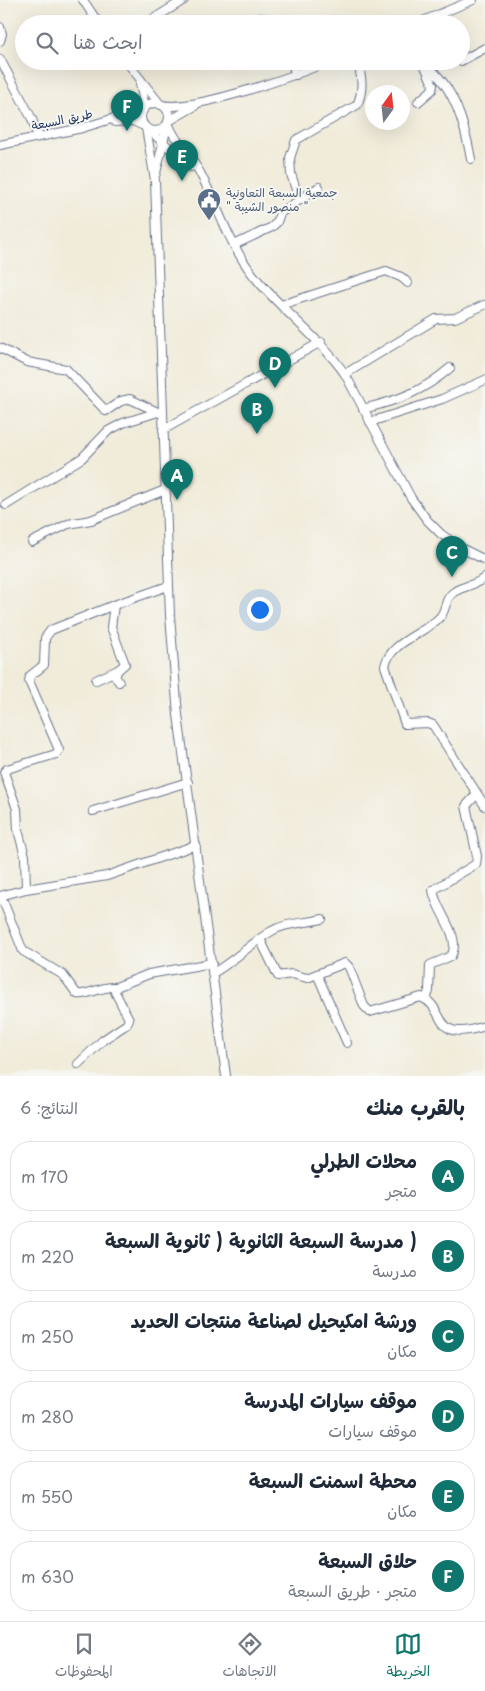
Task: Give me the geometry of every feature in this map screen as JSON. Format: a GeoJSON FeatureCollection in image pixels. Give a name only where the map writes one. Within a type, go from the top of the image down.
{"type":"FeatureCollection","features":[{"type":"Feature","properties":{"kind":"street"},"geometry":{"type":"LineString","coordinates":[[83,0],[93,15]]}},
{"type":"Feature","properties":{"kind":"street"},"geometry":{"type":"LineString","coordinates":[[160,15],[184,0]]}},
{"type":"Feature","properties":{"kind":"street"},"geometry":{"type":"LineString","coordinates":[[437,15],[473,0]]}},
{"type":"Feature","properties":{"kind":"street"},"geometry":{"type":"LineString","coordinates":[[0,27],[2,34],[0,41]]}},
{"type":"Feature","properties":{"kind":"street"},"geometry":{"type":"LineString","coordinates":[[470,56],[485,48]]}},
{"type":"Feature","properties":{"kind":"street"},"geometry":{"type":"LineString","coordinates":[[0,59],[32,118],[38,137]]}},
{"type":"Feature","properties":{"kind":"street"},"geometry":{"type":"LineString","coordinates":[[132,70],[138,80],[168,112],[168,123],[155,180]]}},
{"type":"Feature","properties":{"kind":"street"},"geometry":{"type":"LineString","coordinates":[[294,70],[296,75]]}},
{"type":"Feature","properties":{"kind":"street"},"geometry":{"type":"LineString","coordinates":[[226,1076],[178,715],[168,586],[163,430],[160,413],[155,180],[146,128],[141,117],[145,108],[150,104],[176,106],[208,100],[308,70]]}},
{"type":"Feature","properties":{"kind":"street"},"geometry":{"type":"LineString","coordinates":[[299,199],[291,174],[292,146],[304,134],[357,105],[361,97],[362,82],[359,70]]}},
{"type":"Feature","properties":{"kind":"street"},"geometry":{"type":"LineString","coordinates":[[418,102],[432,90],[433,85],[427,70]]}},
{"type":"Feature","properties":{"kind":"street"},"geometry":{"type":"LineString","coordinates":[[431,70],[437,75],[457,108],[471,159]]}},
{"type":"Feature","properties":{"kind":"street"},"geometry":{"type":"LineString","coordinates":[[138,80],[145,108]]}},
{"type":"Feature","properties":{"kind":"street"},"geometry":{"type":"LineString","coordinates":[[146,128],[158,131],[187,109],[208,100]]}},
{"type":"Feature","properties":{"kind":"street","name":"طريق السبعة"},"geometry":{"type":"LineString","coordinates":[[1,146],[100,123],[145,108]]}},
{"type":"Feature","properties":{"kind":"street","name":"طريق السبعة"},"geometry":{"type":"LineString","coordinates":[[100,123],[127,121],[146,128]]}},
{"type":"Feature","properties":{"kind":"street"},"geometry":{"type":"LineString","coordinates":[[168,123],[176,139],[202,177],[234,245],[253,275],[281,306],[321,342],[345,374],[411,498],[427,520],[441,534],[461,548],[485,560]]}},
{"type":"Feature","properties":{"kind":"street"},"geometry":{"type":"LineString","coordinates":[[146,128],[202,177]]}},
{"type":"Feature","properties":{"kind":"street"},"geometry":{"type":"LineString","coordinates":[[234,245],[272,227],[277,222],[280,213],[319,187]]}},
{"type":"Feature","properties":{"kind":"street"},"geometry":{"type":"LineString","coordinates":[[281,306],[386,271],[401,277],[408,283]]}},
{"type":"Feature","properties":{"kind":"street"},"geometry":{"type":"LineString","coordinates":[[345,374],[436,318],[455,318],[484,304]]}},
{"type":"Feature","properties":{"kind":"street"},"geometry":{"type":"LineString","coordinates":[[163,430],[321,342]]}},
{"type":"Feature","properties":{"kind":"street"},"geometry":{"type":"LineString","coordinates":[[0,348],[27,362],[66,369],[106,411],[121,401],[130,399],[160,413]]}},
{"type":"Feature","properties":{"kind":"street"},"geometry":{"type":"LineString","coordinates":[[363,409],[421,391],[450,368]]}},
{"type":"Feature","properties":{"kind":"street"},"geometry":{"type":"LineString","coordinates":[[370,422],[442,398],[485,380]]}},
{"type":"Feature","properties":{"kind":"street"},"geometry":{"type":"LineString","coordinates":[[6,506],[82,458],[108,431],[123,423],[160,413]]}},
{"type":"Feature","properties":{"kind":"street"},"geometry":{"type":"LineString","coordinates":[[32,542],[68,524],[91,520],[165,490]]}},
{"type":"Feature","properties":{"kind":"street"},"geometry":{"type":"LineString","coordinates":[[485,576],[472,585],[454,592],[448,598],[440,618],[418,635],[395,648],[385,666],[405,724],[433,725],[485,806]]}},
{"type":"Feature","properties":{"kind":"street"},"geometry":{"type":"LineString","coordinates":[[26,889],[25,856],[18,830],[17,809],[4,772],[7,769],[56,754],[60,747],[35,698],[30,681],[30,676],[44,665],[44,642],[48,633],[114,605],[168,586]]}},
{"type":"Feature","properties":{"kind":"street"},"geometry":{"type":"LineString","coordinates":[[96,680],[118,670],[125,664],[111,627],[114,605]]}},
{"type":"Feature","properties":{"kind":"street"},"geometry":{"type":"LineString","coordinates":[[118,670],[115,676],[119,682]]}},
{"type":"Feature","properties":{"kind":"street"},"geometry":{"type":"LineString","coordinates":[[93,811],[188,782]]}},
{"type":"Feature","properties":{"kind":"street"},"geometry":{"type":"LineString","coordinates":[[426,999],[429,991],[430,965],[451,956],[454,950],[451,933],[433,890],[476,864],[478,856],[466,806],[478,794]]}},
{"type":"Feature","properties":{"kind":"street"},"geometry":{"type":"LineString","coordinates":[[196,845],[107,876],[26,889],[0,896],[23,951],[63,975],[77,994],[82,995],[104,986],[116,986],[149,974],[212,963]]}},
{"type":"Feature","properties":{"kind":"street"},"geometry":{"type":"LineString","coordinates":[[213,973],[260,939],[288,924],[304,924],[322,919]]}},
{"type":"Feature","properties":{"kind":"street"},"geometry":{"type":"LineString","coordinates":[[260,939],[278,976],[292,974],[307,978],[339,964],[348,964],[364,1006],[370,1012],[417,997],[426,999],[431,1003],[442,1025],[447,1028],[466,1030],[485,1026]]}},
{"type":"Feature","properties":{"kind":"street"},"geometry":{"type":"LineString","coordinates":[[317,974],[347,1043]]}},
{"type":"Feature","properties":{"kind":"street"},"geometry":{"type":"LineString","coordinates":[[78,1064],[103,1040],[127,1024],[129,1019],[115,992],[116,986]]}},
{"type":"Feature","properties":{"kind":"place","name":"حلاق السبعة"},"geometry":{"type":"Point","coordinates":[127,131]}},
{"type":"Feature","properties":{"kind":"place","name":"محطة اسمنت السبعة"},"geometry":{"type":"Point","coordinates":[182,181]}},
{"type":"Feature","properties":{"kind":"place","name":"جمعية السبعة التعاونية \" منصور الشيبة \""},"geometry":{"type":"Point","coordinates":[209,221]}},
{"type":"Feature","properties":{"kind":"place","name":"موقف سيارات المدرسة"},"geometry":{"type":"Point","coordinates":[275,388]}},
{"type":"Feature","properties":{"kind":"place","name":"( مدرسة السبعة الثانوية ( ثانوية السبعة"},"geometry":{"type":"Point","coordinates":[257,434]}},
{"type":"Feature","properties":{"kind":"place","name":"محلات الطرلي"},"geometry":{"type":"Point","coordinates":[177,500]}},
{"type":"Feature","properties":{"kind":"place","name":"ورشة امكيحيل لصناعة منتجات الحديد"},"geometry":{"type":"Point","coordinates":[452,577]}}]}
